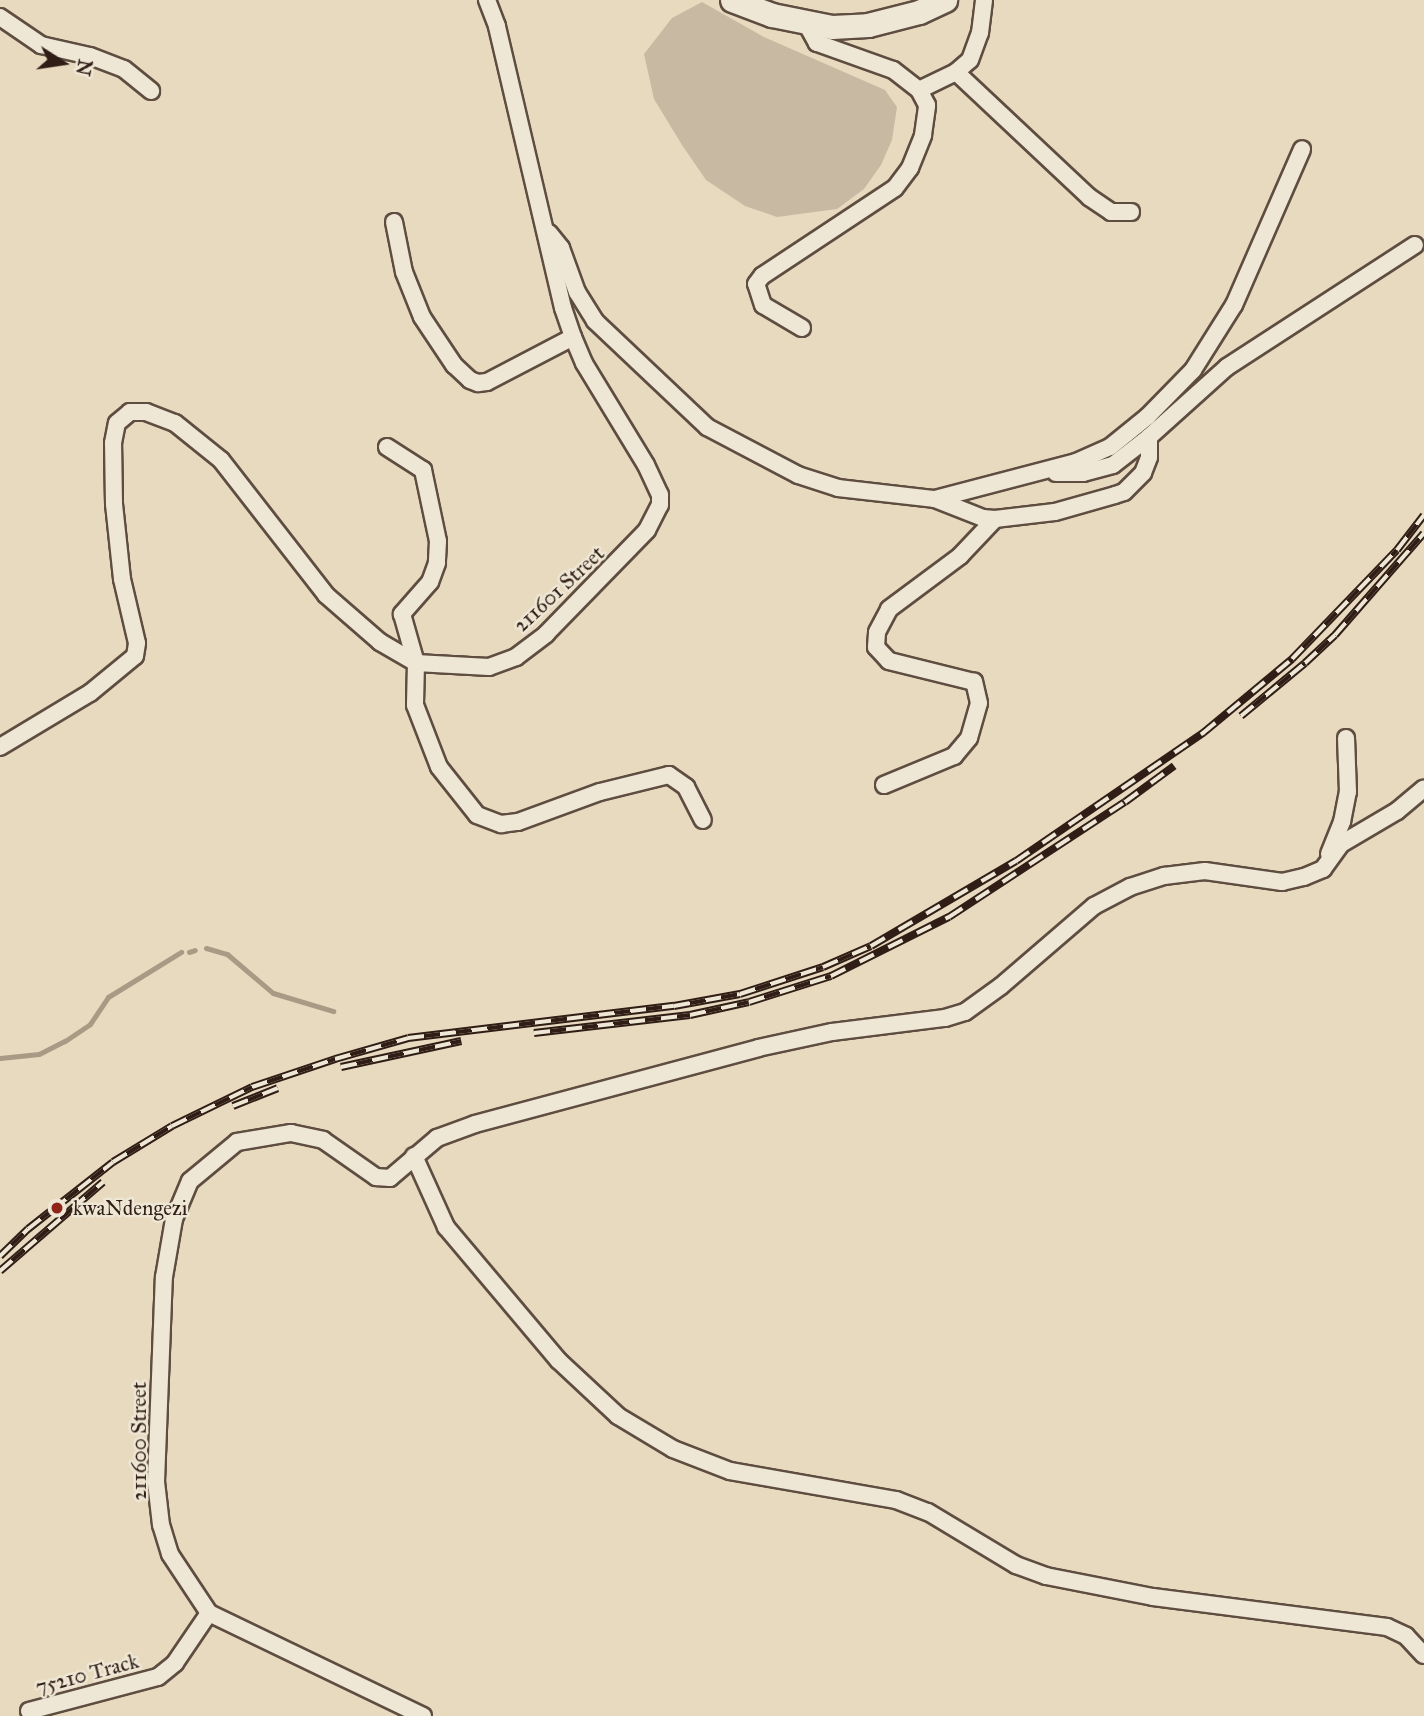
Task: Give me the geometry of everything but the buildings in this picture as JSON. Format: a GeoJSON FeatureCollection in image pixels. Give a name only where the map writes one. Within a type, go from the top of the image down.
{"type":"FeatureCollection","features":[{"type":"Feature","properties":{"kind":"street","name":"211601 Street"},"geometry":{"type":"LineString","coordinates":[[0,747],[90,693],[135,656],[137,643],[122,579],[114,504],[113,443],[117,423],[130,412],[146,412],[175,423],[221,460],[326,595],[380,642],[416,663],[489,667],[516,657],[546,634],[607,575],[655,519],[660,495],[646,465],[584,363],[563,308],[497,26],[487,0]]}},
{"type":"Feature","properties":{"kind":"street"},"geometry":{"type":"LineString","coordinates":[[732,0],[772,15],[832,27],[868,25],[919,12],[945,0]]}},
{"type":"Feature","properties":{"kind":"street"},"geometry":{"type":"LineString","coordinates":[[919,90],[956,72],[970,60],[980,33],[984,0]]}},
{"type":"Feature","properties":{"kind":"street"},"geometry":{"type":"LineString","coordinates":[[0,17],[41,45],[90,56],[124,69],[151,91]]}},
{"type":"Feature","properties":{"kind":"street"},"geometry":{"type":"LineString","coordinates":[[803,328],[763,304],[756,284],[762,276],[895,188],[910,168],[923,135],[927,105],[919,90],[893,70],[817,43],[805,22]]}},
{"type":"Feature","properties":{"kind":"street"},"geometry":{"type":"LineString","coordinates":[[956,72],[1089,197],[1111,212],[1131,212]]}},
{"type":"Feature","properties":{"kind":"street"},"geometry":{"type":"LineString","coordinates":[[935,499],[1076,462],[1110,447],[1147,418],[1193,370],[1234,305],[1302,149]]}},
{"type":"Feature","properties":{"kind":"street"},"geometry":{"type":"LineString","coordinates":[[394,222],[404,272],[422,317],[454,365],[470,380],[487,382],[573,337]]}},
{"type":"Feature","properties":{"kind":"street"},"geometry":{"type":"LineString","coordinates":[[545,228],[561,248],[577,292],[595,321],[707,427],[798,475],[838,488],[935,499],[983,518],[995,519],[1055,512],[1124,492],[1148,465],[1149,437]]}},
{"type":"Feature","properties":{"kind":"street"},"geometry":{"type":"LineString","coordinates":[[1043,472],[1068,474],[1099,470],[1113,465],[1149,437],[1227,367],[1415,245]]}},
{"type":"Feature","properties":{"kind":"street"},"geometry":{"type":"LineString","coordinates":[[387,447],[423,470],[438,541],[437,563],[430,582],[402,614],[416,663],[415,705],[439,767],[477,815],[489,822],[518,822],[600,792],[669,775],[687,787],[703,820]]}},
{"type":"Feature","properties":{"kind":"street"},"geometry":{"type":"LineString","coordinates":[[884,785],[954,756],[969,738],[979,703],[974,682],[889,661],[876,648],[877,632],[889,609],[960,556],[995,519]]}},
{"type":"Feature","properties":{"kind":"street"},"geometry":{"type":"LineString","coordinates":[[1322,869],[1345,807],[1346,738]]}},
{"type":"Feature","properties":{"kind":"street"},"geometry":{"type":"LineString","coordinates":[[1424,788],[1397,811],[1341,844],[1322,869],[1282,882],[1248,875],[1205,872],[1164,876],[1130,887],[1094,906],[1002,986],[965,1012],[832,1032],[758,1048],[475,1124],[436,1138],[414,1156],[446,1227],[558,1360],[618,1416],[674,1449],[730,1471],[896,1500],[928,1512],[1016,1565],[1046,1576],[1153,1597],[1387,1627],[1406,1636],[1424,1655]]}},
{"type":"Feature","properties":{"kind":"street","name":"211600 Street"},"geometry":{"type":"LineString","coordinates":[[209,1613],[170,1554],[160,1514],[156,1482],[167,1253],[174,1219],[190,1181],[237,1142],[292,1132],[323,1140],[376,1177],[390,1178],[398,1174],[414,1156]]}},
{"type":"Feature","properties":{"kind":"street"},"geometry":{"type":"LineString","coordinates":[[209,1613],[423,1716]]}},
{"type":"Feature","properties":{"kind":"street","name":"75210 Track"},"geometry":{"type":"LineString","coordinates":[[29,1711],[158,1677],[175,1662],[209,1613]]}},
{"type":"Feature","properties":{"kind":"shaded area"},"geometry":{"type":"Polygon","coordinates":[[[702,2],[764,37],[885,90],[897,107],[892,140],[881,165],[864,189],[837,209],[777,217],[745,206],[706,180],[654,99],[644,54],[672,18],[702,2]]]}},
{"type":"Feature","properties":{"kind":"waterway"},"geometry":{"type":"LineString","coordinates":[[206,948],[227,954],[273,993],[333,1011]]}},
{"type":"Feature","properties":{"kind":"waterway"},"geometry":{"type":"LineString","coordinates":[[189,952],[195,950]]}},
{"type":"Feature","properties":{"kind":"waterway"},"geometry":{"type":"LineString","coordinates":[[0,1058],[39,1054],[65,1041],[90,1024],[108,997],[181,952]]}},
{"type":"Feature","properties":{"kind":"railway"},"geometry":{"type":"LineString","coordinates":[[0,1256],[28,1229],[113,1162],[172,1126],[252,1087],[408,1038],[674,1006],[740,994],[823,967],[871,946],[1016,861],[1203,733],[1292,659],[1397,550],[1424,515]]}},
{"type":"Feature","properties":{"kind":"railway"},"geometry":{"type":"LineString","coordinates":[[1241,716],[1335,635],[1424,533]]}},
{"type":"Feature","properties":{"kind":"railway"},"geometry":{"type":"LineString","coordinates":[[534,1033],[690,1015],[749,1002],[831,976],[949,917],[1125,802],[1174,766]]}},
{"type":"Feature","properties":{"kind":"railway"},"geometry":{"type":"LineString","coordinates":[[341,1067],[461,1041]]}},
{"type":"Feature","properties":{"kind":"railway"},"geometry":{"type":"LineString","coordinates":[[233,1106],[278,1088]]}},
{"type":"Feature","properties":{"kind":"railway"},"geometry":{"type":"LineString","coordinates":[[0,1271],[103,1182]]}},
{"type":"Feature","properties":{"kind":"place","name":"kwaNdengezi"},"geometry":{"type":"Point","coordinates":[57,1208]}}]}
